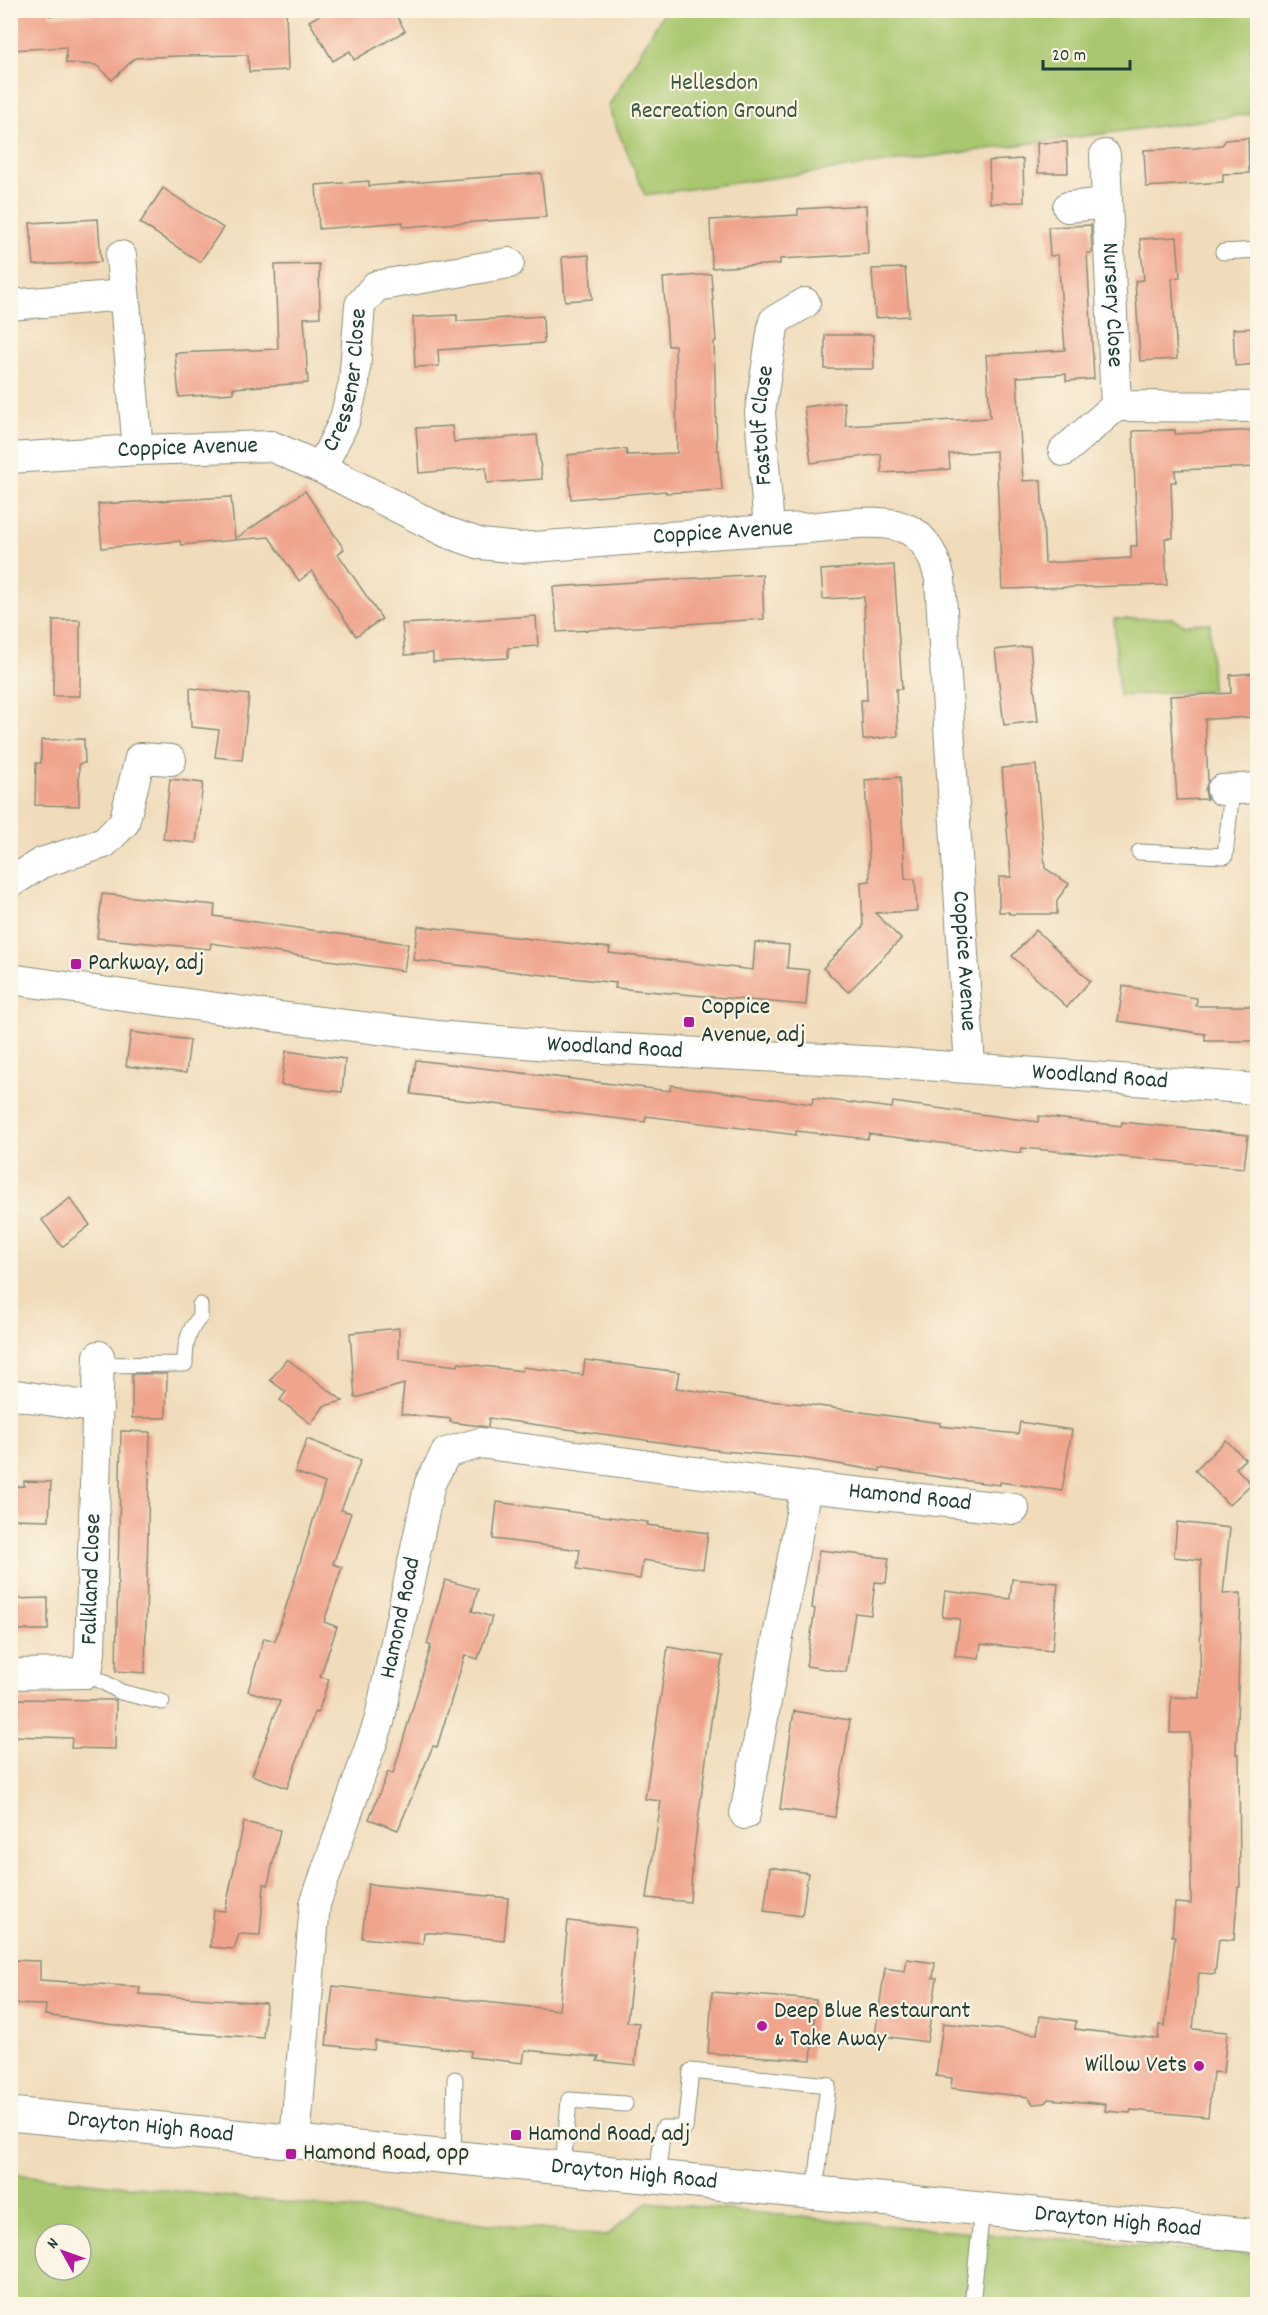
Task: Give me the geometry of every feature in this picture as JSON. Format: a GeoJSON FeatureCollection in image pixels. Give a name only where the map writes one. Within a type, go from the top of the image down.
{"type":"FeatureCollection","features":[{"type":"Feature","properties":{"kind":"main road","name":"Drayton High Road"},"geometry":{"type":"LineString","coordinates":[[10,2114],[1257,2236]]}},
{"type":"Feature","properties":{"kind":"street","name":"Nursery Close"},"geometry":{"type":"LineString","coordinates":[[1105,155],[1116,406]]}},
{"type":"Feature","properties":{"kind":"street"},"geometry":{"type":"LineString","coordinates":[[1068,207],[1107,203]]}},
{"type":"Feature","properties":{"kind":"street"},"geometry":{"type":"LineString","coordinates":[[121,256],[138,450]]}},
{"type":"Feature","properties":{"kind":"street","name":"Cressener Close"},"geometry":{"type":"LineString","coordinates":[[321,468],[344,422],[354,383],[360,305],[376,286],[508,262]]}},
{"type":"Feature","properties":{"kind":"street"},"geometry":{"type":"LineString","coordinates":[[10,305],[123,296]]}},
{"type":"Feature","properties":{"kind":"street","name":"Fastolf Close"},"geometry":{"type":"LineString","coordinates":[[770,530],[760,412],[765,316],[805,303]]}},
{"type":"Feature","properties":{"kind":"street"},"geometry":{"type":"LineString","coordinates":[[1064,451],[1116,406],[1257,407]]}},
{"type":"Feature","properties":{"kind":"street","name":"Coppice Avenue"},"geometry":{"type":"LineString","coordinates":[[10,458],[138,450],[271,446],[321,468],[446,532],[481,544],[519,548],[770,530],[883,524],[903,527],[921,540],[934,556],[940,579],[970,1068]]}},
{"type":"Feature","properties":{"kind":"street"},"geometry":{"type":"LineString","coordinates":[[10,882],[41,863],[104,843],[124,823],[140,758],[171,760]]}},
{"type":"Feature","properties":{"kind":"street","name":"Woodland Road"},"geometry":{"type":"LineString","coordinates":[[10,979],[280,1017],[436,1036],[562,1046],[970,1068],[1257,1089]]}},
{"type":"Feature","properties":{"kind":"street","name":"Falkland Close"},"geometry":{"type":"LineString","coordinates":[[10,1674],[87,1673],[90,1652],[99,1361]]}},
{"type":"Feature","properties":{"kind":"street"},"geometry":{"type":"LineString","coordinates":[[10,1394],[98,1408]]}},
{"type":"Feature","properties":{"kind":"street","name":"Hamond Road"},"geometry":{"type":"LineString","coordinates":[[295,2141],[315,1904],[379,1722],[430,1483],[446,1453],[480,1443],[806,1487],[1014,1509]]}},
{"type":"Feature","properties":{"kind":"street"},"geometry":{"type":"LineString","coordinates":[[745,1814],[806,1487]]}},
{"type":"Feature","properties":{"kind":"lane"},"geometry":{"type":"LineString","coordinates":[[1223,252],[1257,250]]}},
{"type":"Feature","properties":{"kind":"lane"},"geometry":{"type":"LineString","coordinates":[[1139,852],[1225,856],[1237,789]]}},
{"type":"Feature","properties":{"kind":"lane"},"geometry":{"type":"LineString","coordinates":[[99,1361],[185,1364],[185,1343],[192,1325],[200,1317],[200,1305]]}},
{"type":"Feature","properties":{"kind":"lane"},"geometry":{"type":"LineString","coordinates":[[87,1673],[121,1692],[162,1702]]}},
{"type":"Feature","properties":{"kind":"lane"},"geometry":{"type":"LineString","coordinates":[[657,2177],[663,2128],[685,2128],[691,2071],[828,2085],[815,2193]]}},
{"type":"Feature","properties":{"kind":"lane"},"geometry":{"type":"LineString","coordinates":[[453,2156],[455,2079]]}},
{"type":"Feature","properties":{"kind":"lane"},"geometry":{"type":"LineString","coordinates":[[563,2167],[569,2100],[625,2104]]}},
{"type":"Feature","properties":{"kind":"lane"},"geometry":{"type":"LineString","coordinates":[[973,2295],[982,2209]]}},
{"type":"Feature","properties":{"kind":"green space","name":"Hellesdon Recreation Ground"},"geometry":{"type":"Polygon","coordinates":[[[665,10],[1257,11],[1257,113],[645,195],[608,107],[665,10]]]}},
{"type":"Feature","properties":{"kind":"green space"},"geometry":{"type":"Polygon","coordinates":[[[1172,618],[1183,624],[1210,623],[1212,690],[1119,696],[1114,619],[1172,618]]]}},
{"type":"Feature","properties":{"kind":"green space"},"geometry":{"type":"Polygon","coordinates":[[[11,2174],[606,2236],[648,2202],[937,2230],[1258,2255],[1257,2304],[11,2304],[11,2174]]]}},
{"type":"Feature","properties":{"kind":"building"},"geometry":{"type":"Polygon","coordinates":[[[10,10],[49,10],[50,16],[117,13],[117,10],[286,10],[288,70],[249,72],[248,55],[135,58],[112,80],[96,65],[66,63],[66,47],[10,50],[10,10]]]}},
{"type":"Feature","properties":{"kind":"building"},"geometry":{"type":"Polygon","coordinates":[[[329,10],[393,10],[405,31],[354,60],[350,51],[333,61],[309,21],[329,10]]]}},
{"type":"Feature","properties":{"kind":"building"},"geometry":{"type":"Polygon","coordinates":[[[1248,138],[1249,173],[1223,174],[1223,182],[1146,187],[1144,150],[1222,145],[1226,140],[1248,138]]]}},
{"type":"Feature","properties":{"kind":"building"},"geometry":{"type":"Polygon","coordinates":[[[1067,142],[1068,173],[1038,173],[1037,143],[1067,142]]]}},
{"type":"Feature","properties":{"kind":"building"},"geometry":{"type":"Polygon","coordinates":[[[1023,159],[1024,202],[990,203],[989,161],[1023,159]]]}},
{"type":"Feature","properties":{"kind":"building"},"geometry":{"type":"Polygon","coordinates":[[[541,173],[546,217],[403,227],[403,222],[319,229],[316,185],[369,181],[369,186],[541,173]]]}},
{"type":"Feature","properties":{"kind":"building"},"geometry":{"type":"Polygon","coordinates":[[[163,188],[223,228],[200,262],[140,223],[163,188]]]}},
{"type":"Feature","properties":{"kind":"building"},"geometry":{"type":"Polygon","coordinates":[[[866,205],[868,254],[780,259],[780,264],[712,268],[710,220],[798,215],[798,209],[866,205]]]}},
{"type":"Feature","properties":{"kind":"building"},"geometry":{"type":"Polygon","coordinates":[[[98,219],[101,262],[34,265],[30,223],[98,219]]]}},
{"type":"Feature","properties":{"kind":"building"},"geometry":{"type":"Polygon","coordinates":[[[1091,225],[1092,253],[1087,253],[1094,379],[1066,381],[1066,374],[1017,377],[1023,481],[1041,480],[1045,563],[1131,558],[1131,546],[1137,546],[1133,431],[1175,430],[1175,434],[1257,430],[1257,467],[1175,470],[1176,482],[1171,482],[1173,538],[1165,538],[1167,585],[1002,589],[996,451],[949,454],[950,469],[882,473],[881,454],[811,463],[804,407],[844,402],[846,426],[990,418],[986,355],[1065,350],[1058,255],[1050,256],[1048,227],[1091,225]]]}},
{"type":"Feature","properties":{"kind":"building"},"geometry":{"type":"Polygon","coordinates":[[[1177,237],[1180,277],[1172,278],[1177,359],[1140,361],[1135,281],[1144,280],[1140,239],[1177,237]]]}},
{"type":"Feature","properties":{"kind":"building"},"geometry":{"type":"Polygon","coordinates":[[[589,255],[592,299],[565,301],[562,257],[589,255]]]}},
{"type":"Feature","properties":{"kind":"building"},"geometry":{"type":"Polygon","coordinates":[[[319,264],[320,317],[304,318],[308,383],[233,388],[233,393],[179,397],[175,353],[278,349],[275,265],[319,264]]]}},
{"type":"Feature","properties":{"kind":"building"},"geometry":{"type":"Polygon","coordinates":[[[905,268],[909,316],[875,318],[872,269],[905,268]]]}},
{"type":"Feature","properties":{"kind":"building"},"geometry":{"type":"Polygon","coordinates":[[[711,274],[716,341],[714,342],[717,450],[719,450],[722,490],[666,493],[666,491],[571,499],[568,455],[626,449],[627,455],[677,453],[675,345],[668,346],[663,278],[711,274]]]}},
{"type":"Feature","properties":{"kind":"building"},"geometry":{"type":"Polygon","coordinates":[[[457,315],[457,321],[543,316],[544,343],[438,350],[439,366],[415,367],[413,317],[457,315]]]}},
{"type":"Feature","properties":{"kind":"building"},"geometry":{"type":"Polygon","coordinates":[[[1257,328],[1257,364],[1235,366],[1233,329],[1257,328]]]}},
{"type":"Feature","properties":{"kind":"building"},"geometry":{"type":"Polygon","coordinates":[[[825,335],[873,335],[874,369],[825,369],[825,335]]]}},
{"type":"Feature","properties":{"kind":"building"},"geometry":{"type":"Polygon","coordinates":[[[452,426],[454,442],[537,435],[542,479],[487,483],[486,467],[419,473],[416,428],[452,426]]]}},
{"type":"Feature","properties":{"kind":"building"},"geometry":{"type":"Polygon","coordinates":[[[305,491],[344,549],[338,554],[382,619],[356,636],[312,571],[299,581],[269,537],[181,545],[180,541],[102,548],[98,504],[231,497],[235,539],[305,491]]]}},
{"type":"Feature","properties":{"kind":"building"},"geometry":{"type":"Polygon","coordinates":[[[894,565],[902,689],[896,689],[898,736],[863,740],[861,700],[867,700],[864,597],[823,599],[821,570],[894,565]]]}},
{"type":"Feature","properties":{"kind":"building"},"geometry":{"type":"Polygon","coordinates":[[[762,574],[764,619],[557,632],[553,587],[762,574]]]}},
{"type":"Feature","properties":{"kind":"building"},"geometry":{"type":"Polygon","coordinates":[[[536,616],[538,646],[508,648],[508,658],[433,662],[433,653],[405,655],[402,624],[536,616]]]}},
{"type":"Feature","properties":{"kind":"building"},"geometry":{"type":"Polygon","coordinates":[[[53,620],[80,620],[80,696],[53,696],[53,620]]]}},
{"type":"Feature","properties":{"kind":"building"},"geometry":{"type":"Polygon","coordinates":[[[1030,646],[1038,721],[1004,725],[995,650],[1030,646]]]}},
{"type":"Feature","properties":{"kind":"building"},"geometry":{"type":"Polygon","coordinates":[[[1257,673],[1257,717],[1205,719],[1207,799],[1177,800],[1170,696],[1231,693],[1230,675],[1257,673]]]}},
{"type":"Feature","properties":{"kind":"building"},"geometry":{"type":"Polygon","coordinates":[[[190,688],[249,695],[242,760],[215,757],[219,730],[191,727],[190,688]]]}},
{"type":"Feature","properties":{"kind":"building"},"geometry":{"type":"Polygon","coordinates":[[[84,739],[85,763],[79,764],[79,806],[35,805],[36,763],[41,763],[41,740],[84,739]]]}},
{"type":"Feature","properties":{"kind":"building"},"geometry":{"type":"Polygon","coordinates":[[[1036,765],[1045,868],[1069,884],[1057,900],[1057,914],[999,912],[999,877],[1011,877],[1002,768],[1036,765]]]}},
{"type":"Feature","properties":{"kind":"building"},"geometry":{"type":"Polygon","coordinates":[[[900,777],[905,879],[915,879],[917,911],[875,913],[901,939],[848,992],[823,968],[863,927],[861,882],[870,881],[865,780],[900,777]]]}},
{"type":"Feature","properties":{"kind":"building"},"geometry":{"type":"Polygon","coordinates":[[[170,779],[203,783],[196,843],[163,839],[170,779]]]}},
{"type":"Feature","properties":{"kind":"building"},"geometry":{"type":"Polygon","coordinates":[[[102,894],[215,905],[214,916],[408,944],[404,971],[211,943],[210,949],[97,938],[102,894]]]}},
{"type":"Feature","properties":{"kind":"building"},"geometry":{"type":"Polygon","coordinates":[[[418,926],[610,948],[609,953],[753,970],[755,942],[789,945],[787,968],[809,970],[806,1005],[615,988],[616,983],[413,960],[418,926]]]}},
{"type":"Feature","properties":{"kind":"building"},"geometry":{"type":"Polygon","coordinates":[[[1036,930],[1090,981],[1067,1007],[1012,956],[1036,930]]]}},
{"type":"Feature","properties":{"kind":"building"},"geometry":{"type":"Polygon","coordinates":[[[1123,986],[1197,998],[1196,1006],[1257,1006],[1257,1041],[1205,1041],[1205,1034],[1118,1021],[1123,986]]]}},
{"type":"Feature","properties":{"kind":"building"},"geometry":{"type":"Polygon","coordinates":[[[131,1032],[190,1040],[186,1073],[126,1066],[131,1032]]]}},
{"type":"Feature","properties":{"kind":"building"},"geometry":{"type":"Polygon","coordinates":[[[286,1051],[345,1059],[342,1092],[281,1085],[286,1051]]]}},
{"type":"Feature","properties":{"kind":"building"},"geometry":{"type":"Polygon","coordinates":[[[416,1060],[670,1091],[671,1085],[812,1104],[813,1098],[892,1108],[893,1102],[1038,1122],[1039,1116],[1121,1126],[1122,1122],[1248,1135],[1244,1168],[1022,1148],[1021,1153],[869,1134],[868,1139],[796,1131],[796,1135],[646,1116],[645,1122],[411,1094],[416,1060]]]}},
{"type":"Feature","properties":{"kind":"building"},"geometry":{"type":"Polygon","coordinates":[[[70,1198],[90,1225],[62,1247],[42,1220],[70,1198]]]}},
{"type":"Feature","properties":{"kind":"building"},"geometry":{"type":"Polygon","coordinates":[[[399,1328],[399,1359],[458,1366],[459,1363],[522,1371],[523,1367],[583,1375],[585,1360],[679,1372],[676,1388],[754,1400],[804,1404],[940,1423],[940,1426],[1018,1434],[1020,1422],[1072,1430],[1062,1491],[1000,1482],[1000,1485],[959,1480],[880,1468],[880,1471],[796,1457],[723,1451],[489,1418],[488,1427],[450,1422],[451,1419],[401,1414],[404,1384],[355,1398],[350,1333],[399,1328]]]}},
{"type":"Feature","properties":{"kind":"building"},"geometry":{"type":"Polygon","coordinates":[[[287,1359],[343,1401],[324,1406],[311,1424],[280,1400],[286,1392],[270,1380],[287,1359]]]}},
{"type":"Feature","properties":{"kind":"building"},"geometry":{"type":"Polygon","coordinates":[[[132,1374],[167,1374],[166,1418],[132,1418],[132,1374]]]}},
{"type":"Feature","properties":{"kind":"building"},"geometry":{"type":"Polygon","coordinates":[[[121,1431],[150,1432],[145,1673],[116,1671],[121,1431]]]}},
{"type":"Feature","properties":{"kind":"building"},"geometry":{"type":"Polygon","coordinates":[[[307,1439],[361,1460],[341,1510],[351,1513],[333,1564],[342,1567],[324,1622],[337,1627],[320,1677],[329,1679],[318,1713],[315,1712],[287,1788],[252,1775],[280,1701],[248,1691],[264,1638],[275,1641],[325,1483],[295,1472],[307,1439]]]}},
{"type":"Feature","properties":{"kind":"building"},"geometry":{"type":"Polygon","coordinates":[[[1226,1440],[1245,1459],[1236,1468],[1251,1484],[1229,1505],[1195,1470],[1226,1440]]]}},
{"type":"Feature","properties":{"kind":"building"},"geometry":{"type":"Polygon","coordinates":[[[24,1481],[51,1482],[49,1520],[10,1519],[10,1487],[24,1486],[24,1481]]]}},
{"type":"Feature","properties":{"kind":"building"},"geometry":{"type":"Polygon","coordinates":[[[497,1502],[648,1522],[647,1525],[708,1533],[703,1569],[643,1560],[640,1579],[577,1569],[580,1550],[493,1539],[497,1502]]]}},
{"type":"Feature","properties":{"kind":"building"},"geometry":{"type":"Polygon","coordinates":[[[1177,1522],[1230,1528],[1223,1594],[1241,1593],[1236,1754],[1239,1754],[1240,1887],[1238,1887],[1234,1940],[1219,1939],[1215,1974],[1199,1973],[1193,2029],[1227,2032],[1223,2073],[1213,2072],[1208,2117],[1131,2110],[1130,2113],[1105,2111],[1106,2104],[1048,2099],[1045,2103],[1033,2104],[1028,2097],[951,2088],[952,2078],[936,2076],[943,2023],[1037,2034],[1040,2016],[1076,2021],[1075,2029],[1158,2039],[1159,2025],[1165,2026],[1175,1936],[1172,1936],[1175,1903],[1191,1904],[1190,1733],[1170,1733],[1171,1697],[1200,1698],[1201,1560],[1174,1557],[1177,1522]]]}},
{"type":"Feature","properties":{"kind":"building"},"geometry":{"type":"Polygon","coordinates":[[[819,1550],[889,1558],[886,1583],[875,1582],[871,1615],[855,1613],[846,1672],[806,1666],[815,1609],[812,1608],[819,1550]]]}},
{"type":"Feature","properties":{"kind":"building"},"geometry":{"type":"Polygon","coordinates":[[[1012,1579],[1058,1583],[1052,1651],[981,1644],[979,1659],[955,1656],[960,1619],[942,1617],[945,1591],[1010,1599],[1012,1579]]]}},
{"type":"Feature","properties":{"kind":"building"},"geometry":{"type":"Polygon","coordinates":[[[445,1580],[478,1589],[472,1611],[492,1617],[478,1659],[465,1655],[437,1747],[433,1746],[398,1830],[369,1819],[388,1772],[393,1774],[431,1646],[427,1644],[445,1580]]]}},
{"type":"Feature","properties":{"kind":"building"},"geometry":{"type":"Polygon","coordinates":[[[48,1598],[48,1630],[10,1630],[10,1599],[48,1598]]]}},
{"type":"Feature","properties":{"kind":"building"},"geometry":{"type":"Polygon","coordinates":[[[668,1647],[723,1656],[715,1692],[693,1858],[690,1902],[647,1898],[661,1801],[645,1799],[668,1647]]]}},
{"type":"Feature","properties":{"kind":"building"},"geometry":{"type":"Polygon","coordinates":[[[10,1699],[116,1700],[115,1749],[71,1748],[72,1738],[10,1736],[10,1699]]]}},
{"type":"Feature","properties":{"kind":"building"},"geometry":{"type":"Polygon","coordinates":[[[794,1711],[850,1720],[835,1817],[780,1809],[794,1711]]]}},
{"type":"Feature","properties":{"kind":"building"},"geometry":{"type":"Polygon","coordinates":[[[244,1822],[280,1830],[268,1885],[264,1884],[260,1935],[239,1934],[234,1949],[210,1947],[214,1910],[225,1911],[244,1822]]]}},
{"type":"Feature","properties":{"kind":"building"},"geometry":{"type":"Polygon","coordinates":[[[770,1867],[808,1873],[802,1916],[764,1911],[770,1867]]]}},
{"type":"Feature","properties":{"kind":"building"},"geometry":{"type":"Polygon","coordinates":[[[368,1884],[508,1898],[504,1940],[424,1932],[423,1944],[362,1938],[368,1884]]]}},
{"type":"Feature","properties":{"kind":"building"},"geometry":{"type":"Polygon","coordinates":[[[568,1921],[637,1928],[627,2022],[639,2023],[635,2065],[597,2061],[599,2057],[525,2050],[523,2063],[470,2057],[471,2051],[375,2041],[374,2050],[326,2045],[333,1986],[559,2010],[568,1921]]]}},
{"type":"Feature","properties":{"kind":"building"},"geometry":{"type":"Polygon","coordinates":[[[907,1959],[935,1963],[933,1978],[937,1978],[927,2042],[875,2035],[885,1968],[905,1971],[907,1959]]]}},
{"type":"Feature","properties":{"kind":"building"},"geometry":{"type":"Polygon","coordinates":[[[10,1960],[40,1961],[40,1980],[140,1987],[139,1994],[266,2003],[263,2038],[150,2030],[45,2015],[46,2005],[10,2004],[10,1960]]]}},
{"type":"Feature","properties":{"kind":"building","name":"Deep Blue Restaurant & Take Away"},"geometry":{"type":"Polygon","coordinates":[[[712,1992],[816,2000],[811,2060],[708,2053],[712,1992]]]}},
{"type":"Feature","properties":{"kind":"place","name":"Parkway, adj"},"geometry":{"type":"Point","coordinates":[76,964]}},
{"type":"Feature","properties":{"kind":"place","name":"Coppice Avenue, adj"},"geometry":{"type":"Point","coordinates":[689,1022]}},
{"type":"Feature","properties":{"kind":"place","name":"Deep Blue Restaurant & Take Away"},"geometry":{"type":"Point","coordinates":[762,2026]}},
{"type":"Feature","properties":{"kind":"place","name":"Willow Vets"},"geometry":{"type":"Point","coordinates":[1199,2066]}},
{"type":"Feature","properties":{"kind":"place","name":"Hamond Road, adj"},"geometry":{"type":"Point","coordinates":[516,2135]}},
{"type":"Feature","properties":{"kind":"place","name":"Hamond Road, opp"},"geometry":{"type":"Point","coordinates":[291,2154]}}]}
